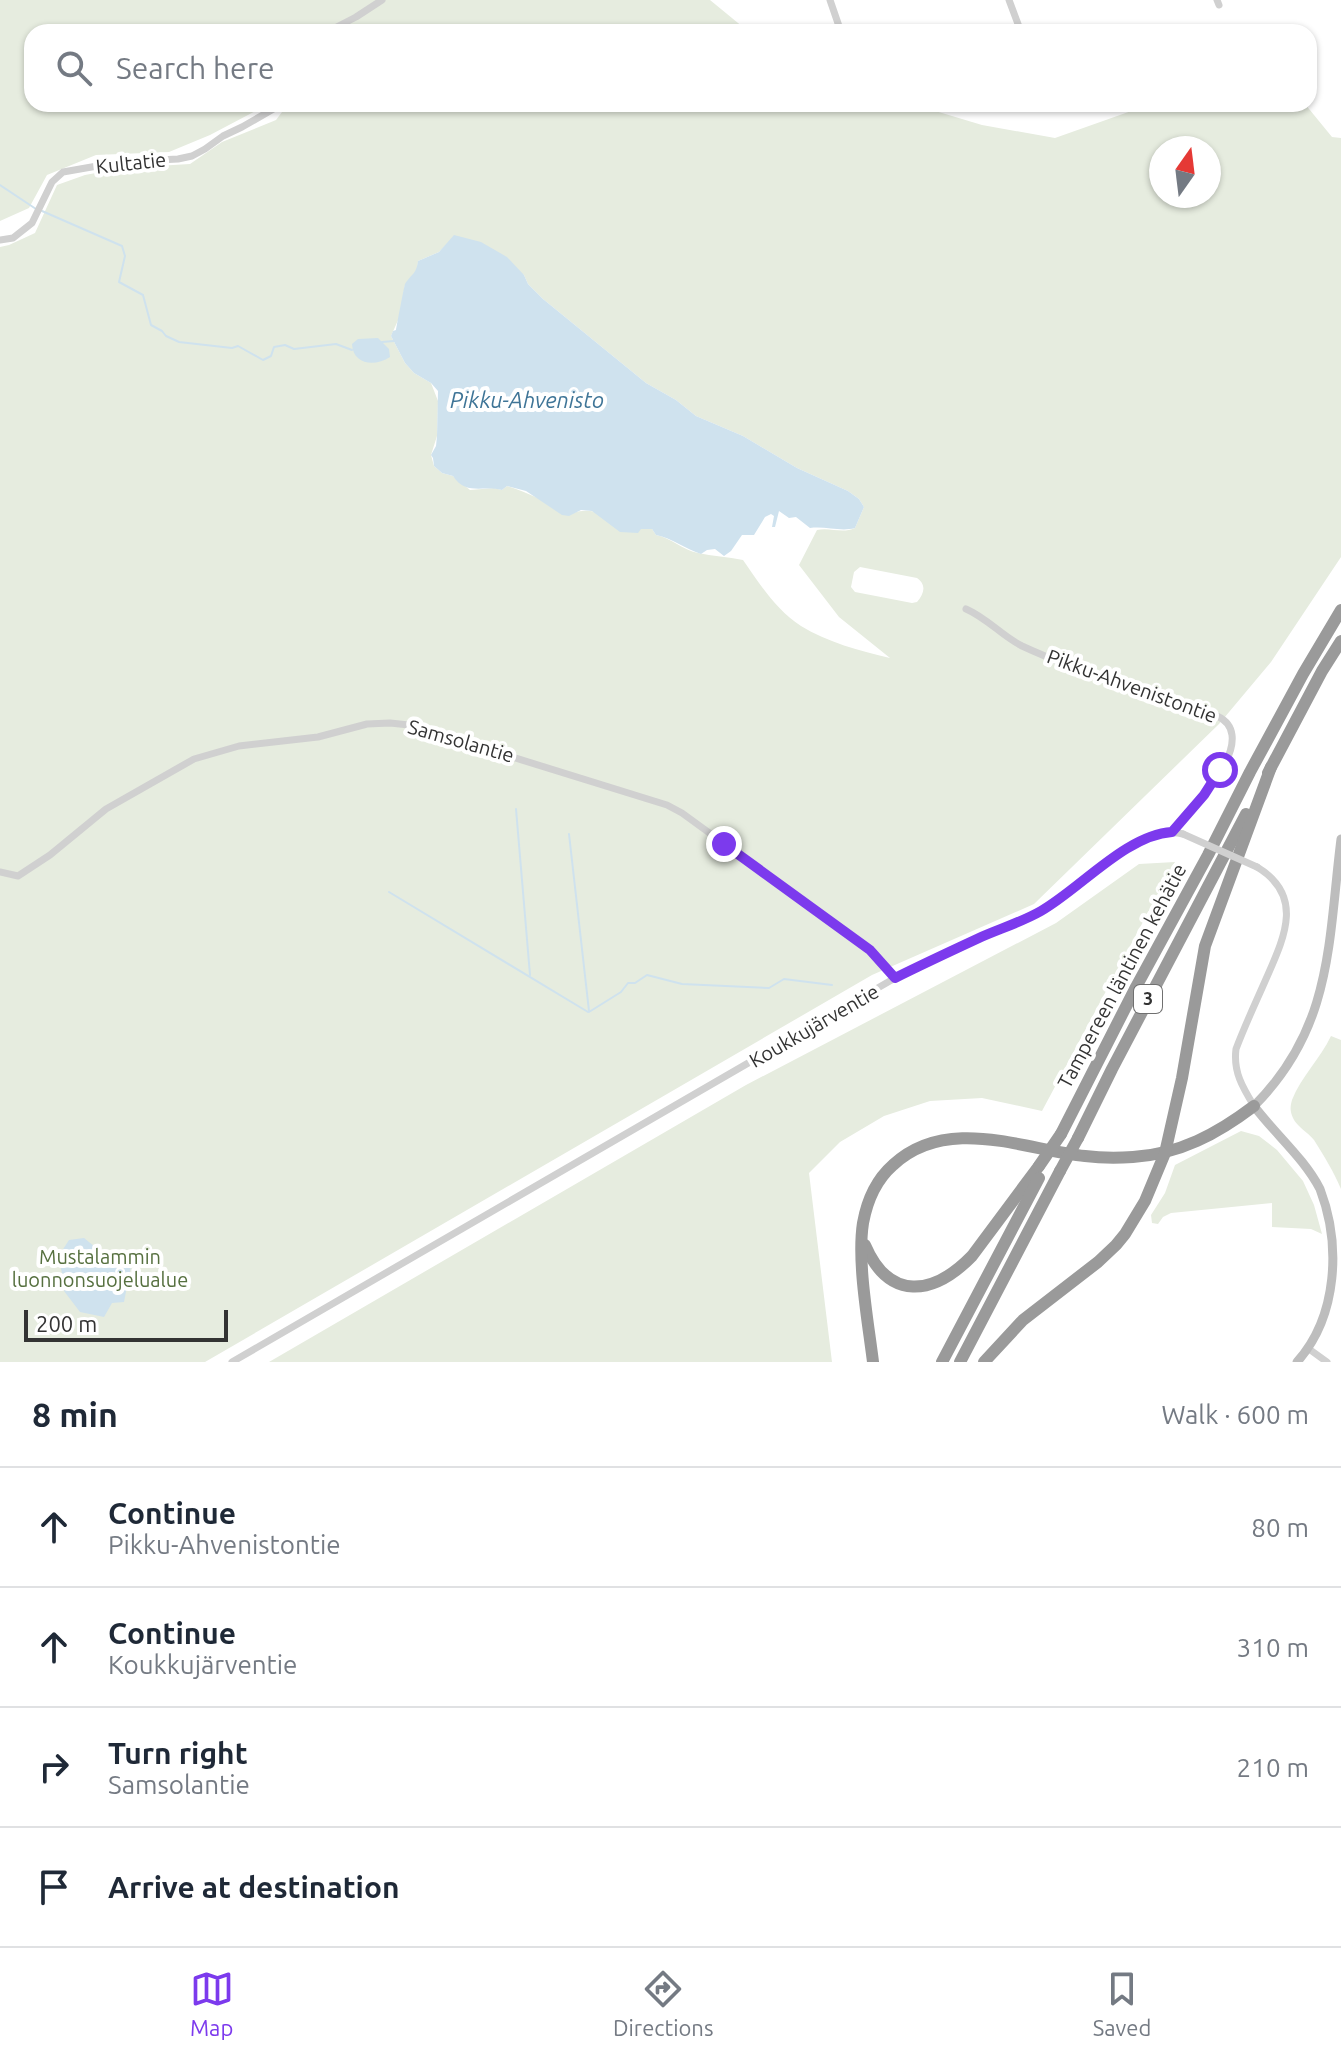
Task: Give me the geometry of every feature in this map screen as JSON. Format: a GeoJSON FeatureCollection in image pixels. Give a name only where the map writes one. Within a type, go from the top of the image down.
{"type":"FeatureCollection","features":[{"type":"Feature","properties":{"kind":"highway","name":"Tampereen läntinen kehätie"},"geometry":{"type":"LineString","coordinates":[[942,1362],[1250,772],[1341,610]]}},
{"type":"Feature","properties":{"kind":"highway","name":"Tampereen läntinen kehätie"},"geometry":{"type":"LineString","coordinates":[[960,1362],[1271,767],[1341,641]]}},
{"type":"Feature","properties":{"kind":"highway"},"geometry":{"type":"LineString","coordinates":[[984,1362],[1023,1320],[1116,1245],[1145,1201],[1165,1153],[1182,1078],[1205,946],[1271,767]]}},
{"type":"Feature","properties":{"kind":"highway"},"geometry":{"type":"LineString","coordinates":[[873,1362],[862,1261],[868,1203],[882,1176],[909,1152],[936,1141],[957,1138],[989,1139],[1073,1155],[1109,1158],[1165,1153],[1208,1138],[1254,1106]]}},
{"type":"Feature","properties":{"kind":"highway"},"geometry":{"type":"LineString","coordinates":[[862,1238],[877,1267],[891,1280],[913,1286],[931,1285],[949,1277],[972,1256],[1042,1167]]}},
{"type":"Feature","properties":{"kind":"street"},"geometry":{"type":"LineString","coordinates":[[342,24],[382,0]]}},
{"type":"Feature","properties":{"kind":"street"},"geometry":{"type":"LineString","coordinates":[[830,0],[838,24]]}},
{"type":"Feature","properties":{"kind":"street"},"geometry":{"type":"LineString","coordinates":[[1009,0],[1018,24]]}},
{"type":"Feature","properties":{"kind":"street","name":"Kultatie"},"geometry":{"type":"LineString","coordinates":[[0,240],[13,238],[32,223],[52,182],[63,172],[120,162],[192,156],[267,112]]}},
{"type":"Feature","properties":{"kind":"street","name":"Pikku-Ahvenistontie"},"geometry":{"type":"LineString","coordinates":[[966,609],[1019,644],[1177,707],[1221,717],[1228,723],[1232,744],[1220,770],[1204,795],[1172,832]]}},
{"type":"Feature","properties":{"kind":"street","name":"Samsolantie"},"geometry":{"type":"LineString","coordinates":[[0,872],[18,876],[50,855],[106,809],[194,759],[239,746],[318,737],[367,724],[409,725],[667,805],[870,950],[895,978]]}},
{"type":"Feature","properties":{"kind":"street","name":"Koukkujärventie"},"geometry":{"type":"LineString","coordinates":[[232,1362],[895,978],[1039,912],[1125,850],[1161,832],[1183,834],[1257,867],[1278,883],[1285,901],[1287,917],[1280,947],[1236,1049],[1238,1075],[1254,1106]]}},
{"type":"Feature","properties":{"kind":"street"},"geometry":{"type":"LineString","coordinates":[[1297,1362],[1309,1349],[1328,1312],[1337,1266],[1335,1235],[1321,1190],[1311,1174],[1254,1106],[1286,1071],[1299,1049],[1316,1004],[1329,953],[1341,839]]}},
{"type":"Feature","properties":{"kind":"street"},"geometry":{"type":"LineString","coordinates":[[1309,1349],[1327,1362]]}},
{"type":"Feature","properties":{"kind":"green space"},"geometry":{"type":"Polygon","coordinates":[[[0,0],[710,0],[739,24],[24,24],[24,112],[254,112],[169,152],[96,155],[47,175],[29,208],[0,221],[0,0]]]}},
{"type":"Feature","properties":{"kind":"green space","name":"Mustalammin luonnonsuojelualue"},"geometry":{"type":"Polygon","coordinates":[[[282,112],[939,112],[982,125],[1055,138],[1128,112],[1312,112],[1332,137],[1341,138],[1341,557],[1271,662],[1219,724],[1034,904],[872,975],[205,1362],[0,1362],[0,247],[35,233],[57,185],[85,175],[123,168],[190,164],[222,142],[276,120],[282,112]],[[451,240],[439,252],[418,261],[417,272],[405,285],[399,318],[391,336],[405,363],[414,373],[431,383],[438,401],[437,436],[431,455],[434,466],[470,490],[502,490],[507,486],[573,513],[593,511],[652,529],[656,535],[692,551],[743,560],[776,604],[801,626],[833,641],[890,658],[839,617],[799,565],[817,530],[855,528],[864,507],[859,499],[743,436],[696,416],[646,383],[543,299],[528,284],[524,275],[451,240]],[[860,567],[854,572],[851,587],[855,592],[912,603],[917,602],[923,593],[922,584],[917,578],[860,567]]]}},
{"type":"Feature","properties":{"kind":"green space"},"geometry":{"type":"Polygon","coordinates":[[[1175,862],[1042,1111],[982,1098],[930,1101],[884,1116],[840,1142],[809,1173],[832,1362],[269,1362],[746,1085],[1056,923],[1139,864],[1175,862]]]}},
{"type":"Feature","properties":{"kind":"green space"},"geometry":{"type":"Polygon","coordinates":[[[1331,1036],[1341,1040],[1341,1189],[1314,1140],[1295,1121],[1291,1109],[1296,1092],[1331,1036]]]}},
{"type":"Feature","properties":{"kind":"green space"},"geometry":{"type":"Polygon","coordinates":[[[1241,1131],[1259,1136],[1277,1150],[1303,1181],[1322,1234],[1311,1229],[1272,1227],[1272,1203],[1171,1213],[1158,1224],[1152,1223],[1151,1215],[1165,1193],[1175,1165],[1241,1131]]]}},
{"type":"Feature","properties":{"kind":"water","name":"Pikku-Ahvenisto"},"geometry":{"type":"Polygon","coordinates":[[[454,235],[481,242],[507,257],[543,299],[646,383],[696,416],[743,436],[859,499],[864,507],[855,528],[810,528],[796,517],[789,518],[779,511],[775,527],[772,527],[774,516],[765,517],[754,535],[742,535],[724,556],[715,549],[701,554],[656,535],[652,529],[641,529],[638,533],[620,532],[592,511],[581,510],[569,516],[562,515],[526,491],[507,486],[502,490],[469,488],[453,476],[442,473],[434,466],[431,455],[436,446],[438,391],[405,363],[391,336],[396,330],[405,284],[415,272],[418,261],[439,252],[454,235]]]}},
{"type":"Feature","properties":{"kind":"water"},"geometry":{"type":"Polygon","coordinates":[[[378,338],[389,349],[390,357],[372,363],[356,356],[352,344],[358,339],[378,338]]]}},
{"type":"Feature","properties":{"kind":"water"},"geometry":{"type":"Polygon","coordinates":[[[84,1238],[110,1259],[119,1251],[132,1261],[124,1302],[112,1303],[104,1317],[80,1312],[64,1291],[71,1281],[62,1273],[58,1257],[69,1240],[84,1238]]]}},
{"type":"Feature","properties":{"kind":"waterway"},"geometry":{"type":"LineString","coordinates":[[0,185],[36,209]]}},
{"type":"Feature","properties":{"kind":"waterway"},"geometry":{"type":"LineString","coordinates":[[42,211],[122,246],[125,256],[119,282],[143,295],[151,325],[179,342],[232,348],[238,346],[263,360],[271,356],[274,347],[285,345],[294,349],[336,344],[352,350]]}},
{"type":"Feature","properties":{"kind":"waterway"},"geometry":{"type":"LineString","coordinates":[[382,342],[394,341]]}},
{"type":"Feature","properties":{"kind":"waterway"},"geometry":{"type":"LineString","coordinates":[[516,809],[530,975]]}},
{"type":"Feature","properties":{"kind":"waterway"},"geometry":{"type":"LineString","coordinates":[[569,834],[589,1011]]}},
{"type":"Feature","properties":{"kind":"waterway"},"geometry":{"type":"LineString","coordinates":[[389,892],[588,1012]]}},
{"type":"Feature","properties":{"kind":"waterway"},"geometry":{"type":"LineString","coordinates":[[589,1012],[621,992],[628,983],[635,983],[647,975],[682,984],[769,988],[784,979],[832,985]]}},
{"type":"Feature","properties":{"kind":"route"},"geometry":{"type":"LineString","coordinates":[[724,844],[870,950],[895,978],[1039,912],[1125,850],[1147,837],[1172,832],[1204,795],[1220,770]]}}]}
